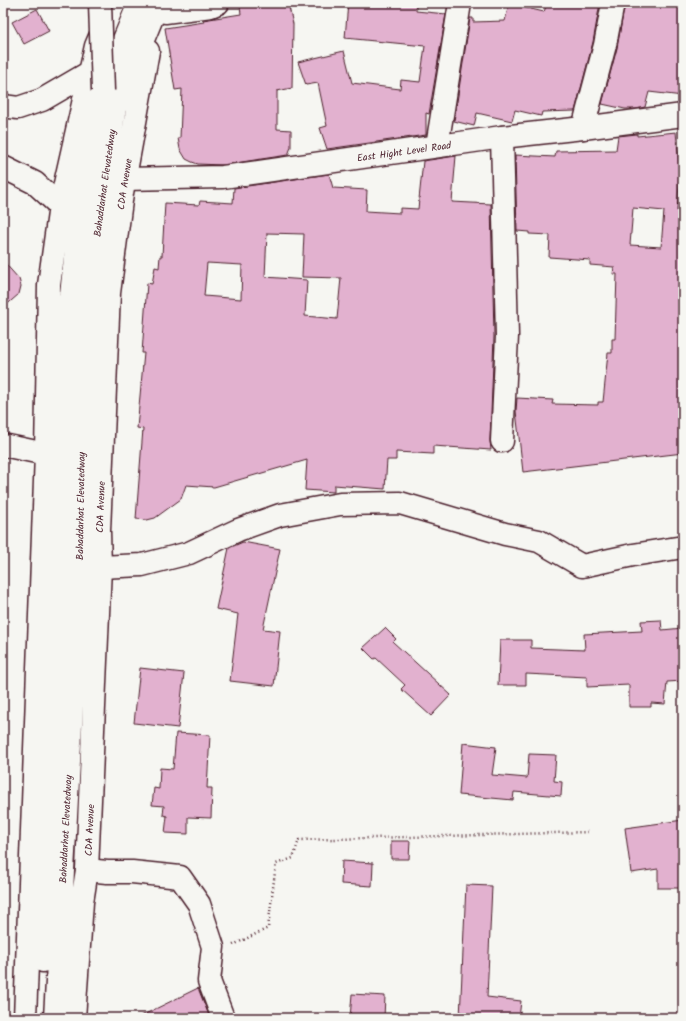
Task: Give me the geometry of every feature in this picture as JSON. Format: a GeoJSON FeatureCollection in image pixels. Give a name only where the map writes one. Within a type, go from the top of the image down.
{"type":"FeatureCollection","features":[{"type":"Feature","properties":{"kind":"main road"},"geometry":{"type":"LineString","coordinates":[[100,3],[103,91]]}},
{"type":"Feature","properties":{"kind":"main road"},"geometry":{"type":"LineString","coordinates":[[25,1018],[46,454],[49,285],[60,206],[90,72],[96,46],[114,3]]}},
{"type":"Feature","properties":{"kind":"main road","name":"Bahaddarhat Elevatedway"},"geometry":{"type":"LineString","coordinates":[[41,1018],[47,835],[59,612],[66,340],[84,178],[103,91],[139,3]]}},
{"type":"Feature","properties":{"kind":"main road"},"geometry":{"type":"LineString","coordinates":[[164,6],[212,6],[218,3]]}},
{"type":"Feature","properties":{"kind":"main road"},"geometry":{"type":"LineString","coordinates":[[437,146],[460,3]]}},
{"type":"Feature","properties":{"kind":"main road"},"geometry":{"type":"LineString","coordinates":[[583,128],[605,45],[614,3]]}},
{"type":"Feature","properties":{"kind":"main road","name":"Bahaddarhat Elevatedway"},"geometry":{"type":"LineString","coordinates":[[54,1018],[78,596],[85,343],[102,189],[115,108],[164,6]]}},
{"type":"Feature","properties":{"kind":"main road","name":"CDA Avenue"},"geometry":{"type":"LineString","coordinates":[[74,1018],[82,902],[87,870],[100,567],[99,531],[109,293],[124,179],[149,45],[164,6]]}},
{"type":"Feature","properties":{"kind":"main road"},"geometry":{"type":"LineString","coordinates":[[3,106],[18,108],[42,100],[90,72]]}},
{"type":"Feature","properties":{"kind":"main road","name":"East Hight Level Road"},"geometry":{"type":"LineString","coordinates":[[124,179],[223,177],[502,137],[683,115]]}},
{"type":"Feature","properties":{"kind":"main road"},"geometry":{"type":"LineString","coordinates":[[502,137],[507,336],[502,441]]}},
{"type":"Feature","properties":{"kind":"main road"},"geometry":{"type":"LineString","coordinates":[[3,167],[35,183],[60,206]]}},
{"type":"Feature","properties":{"kind":"main road"},"geometry":{"type":"LineString","coordinates":[[12,1018],[44,506],[64,423]]}},
{"type":"Feature","properties":{"kind":"main road"},"geometry":{"type":"LineString","coordinates":[[3,445],[46,454]]}},
{"type":"Feature","properties":{"kind":"main road"},"geometry":{"type":"LineString","coordinates":[[100,567],[142,565],[189,553],[238,530],[280,515],[340,504],[400,503],[505,534],[539,541],[582,566],[683,547]]}},
{"type":"Feature","properties":{"kind":"main road"},"geometry":{"type":"LineString","coordinates":[[87,870],[132,872],[180,877],[198,904],[213,947],[209,981],[223,1018]]}},
{"type":"Feature","properties":{"kind":"path"},"geometry":{"type":"LineString","coordinates":[[212,955],[268,928],[276,864],[293,858],[300,840],[589,832]]}},
{"type":"Feature","properties":{"kind":"building"},"geometry":{"type":"Polygon","coordinates":[[[255,3],[288,3],[293,24],[292,88],[277,91],[277,129],[291,130],[291,147],[288,155],[222,165],[198,164],[192,162],[186,159],[180,149],[178,138],[180,138],[182,89],[175,90],[165,28],[241,14],[240,6],[255,3]]]}},
{"type":"Feature","properties":{"kind":"building"},"geometry":{"type":"Polygon","coordinates":[[[348,3],[416,3],[416,11],[446,14],[429,114],[426,113],[426,135],[327,149],[320,128],[327,126],[318,83],[306,85],[298,62],[344,51],[352,83],[400,89],[401,80],[420,82],[425,46],[345,38],[348,3]]]}},
{"type":"Feature","properties":{"kind":"building"},"geometry":{"type":"Polygon","coordinates":[[[547,3],[600,3],[593,42],[575,111],[542,112],[541,116],[515,110],[512,121],[477,113],[474,126],[454,121],[470,18],[473,18],[473,22],[505,21],[509,4],[544,12],[547,3]]]}},
{"type":"Feature","properties":{"kind":"building"},"geometry":{"type":"Polygon","coordinates":[[[625,3],[683,3],[683,96],[649,92],[645,107],[636,109],[625,109],[602,104],[617,48],[625,3]]]}},
{"type":"Feature","properties":{"kind":"building"},"geometry":{"type":"Polygon","coordinates":[[[37,9],[49,31],[24,44],[12,22],[37,9]]]}},
{"type":"Feature","properties":{"kind":"building"},"geometry":{"type":"Polygon","coordinates":[[[676,132],[680,172],[677,211],[683,211],[683,453],[523,472],[516,411],[517,398],[553,400],[552,404],[598,405],[598,402],[603,402],[608,353],[612,353],[612,339],[615,339],[617,274],[613,274],[614,267],[590,265],[590,260],[549,257],[550,235],[529,234],[529,232],[517,231],[515,155],[555,157],[556,151],[616,150],[618,136],[637,134],[637,136],[676,132]],[[633,208],[630,245],[661,247],[664,211],[633,208]]]}},
{"type":"Feature","properties":{"kind":"building"},"geometry":{"type":"Polygon","coordinates":[[[456,156],[452,202],[491,204],[494,336],[490,440],[491,450],[433,446],[433,454],[396,452],[396,460],[387,460],[385,489],[334,485],[334,492],[305,490],[307,460],[214,487],[186,485],[181,499],[155,518],[147,520],[136,519],[143,429],[137,428],[144,353],[142,353],[147,283],[152,284],[155,267],[159,268],[160,256],[162,256],[165,203],[199,205],[200,201],[233,203],[234,188],[329,174],[333,188],[367,190],[366,211],[400,213],[400,208],[418,209],[423,161],[456,156]],[[267,233],[265,277],[307,280],[305,316],[337,319],[341,278],[302,277],[304,234],[267,233]],[[207,263],[204,296],[241,299],[242,265],[207,263]]]}},
{"type":"Feature","properties":{"kind":"building"},"geometry":{"type":"Polygon","coordinates":[[[3,261],[19,279],[21,286],[19,294],[3,308],[3,261]]]}},
{"type":"Feature","properties":{"kind":"building"},"geometry":{"type":"Polygon","coordinates":[[[243,542],[280,549],[263,629],[280,631],[274,686],[230,681],[238,614],[216,609],[229,548],[243,542]]]}},
{"type":"Feature","properties":{"kind":"building"},"geometry":{"type":"Polygon","coordinates":[[[661,620],[662,630],[683,628],[683,681],[667,682],[665,704],[651,703],[651,707],[629,707],[629,685],[587,687],[587,677],[526,674],[526,685],[498,685],[500,640],[531,640],[531,648],[585,650],[584,634],[642,631],[641,621],[661,620]]]}},
{"type":"Feature","properties":{"kind":"building"},"geometry":{"type":"Polygon","coordinates":[[[385,628],[396,639],[393,642],[451,695],[431,716],[401,689],[405,685],[363,648],[385,628]]]}},
{"type":"Feature","properties":{"kind":"building"},"geometry":{"type":"Polygon","coordinates":[[[140,668],[184,673],[178,728],[134,723],[140,668]]]}},
{"type":"Feature","properties":{"kind":"building"},"geometry":{"type":"Polygon","coordinates":[[[176,733],[210,735],[207,788],[212,788],[211,818],[188,817],[188,834],[165,833],[167,816],[163,815],[164,806],[152,805],[154,788],[159,789],[160,768],[173,769],[176,733]]]}},
{"type":"Feature","properties":{"kind":"building"},"geometry":{"type":"Polygon","coordinates":[[[463,743],[496,747],[492,775],[527,778],[529,754],[556,755],[554,781],[562,782],[561,796],[514,792],[513,800],[459,795],[463,743]]]}},
{"type":"Feature","properties":{"kind":"building"},"geometry":{"type":"Polygon","coordinates":[[[683,820],[683,888],[658,888],[658,869],[631,873],[625,828],[683,820]]]}},
{"type":"Feature","properties":{"kind":"building"},"geometry":{"type":"Polygon","coordinates":[[[391,841],[410,841],[409,859],[391,859],[391,841]]]}},
{"type":"Feature","properties":{"kind":"building"},"geometry":{"type":"Polygon","coordinates":[[[342,861],[373,863],[372,886],[341,884],[342,861]]]}},
{"type":"Feature","properties":{"kind":"building"},"geometry":{"type":"Polygon","coordinates":[[[466,885],[492,886],[487,997],[521,1001],[519,1018],[460,1018],[466,885]]]}},
{"type":"Feature","properties":{"kind":"building"},"geometry":{"type":"Polygon","coordinates":[[[198,988],[210,1018],[137,1018],[198,988]]]}},
{"type":"Feature","properties":{"kind":"building"},"geometry":{"type":"Polygon","coordinates":[[[352,994],[385,996],[384,1018],[350,1018],[352,994]]]}}]}
